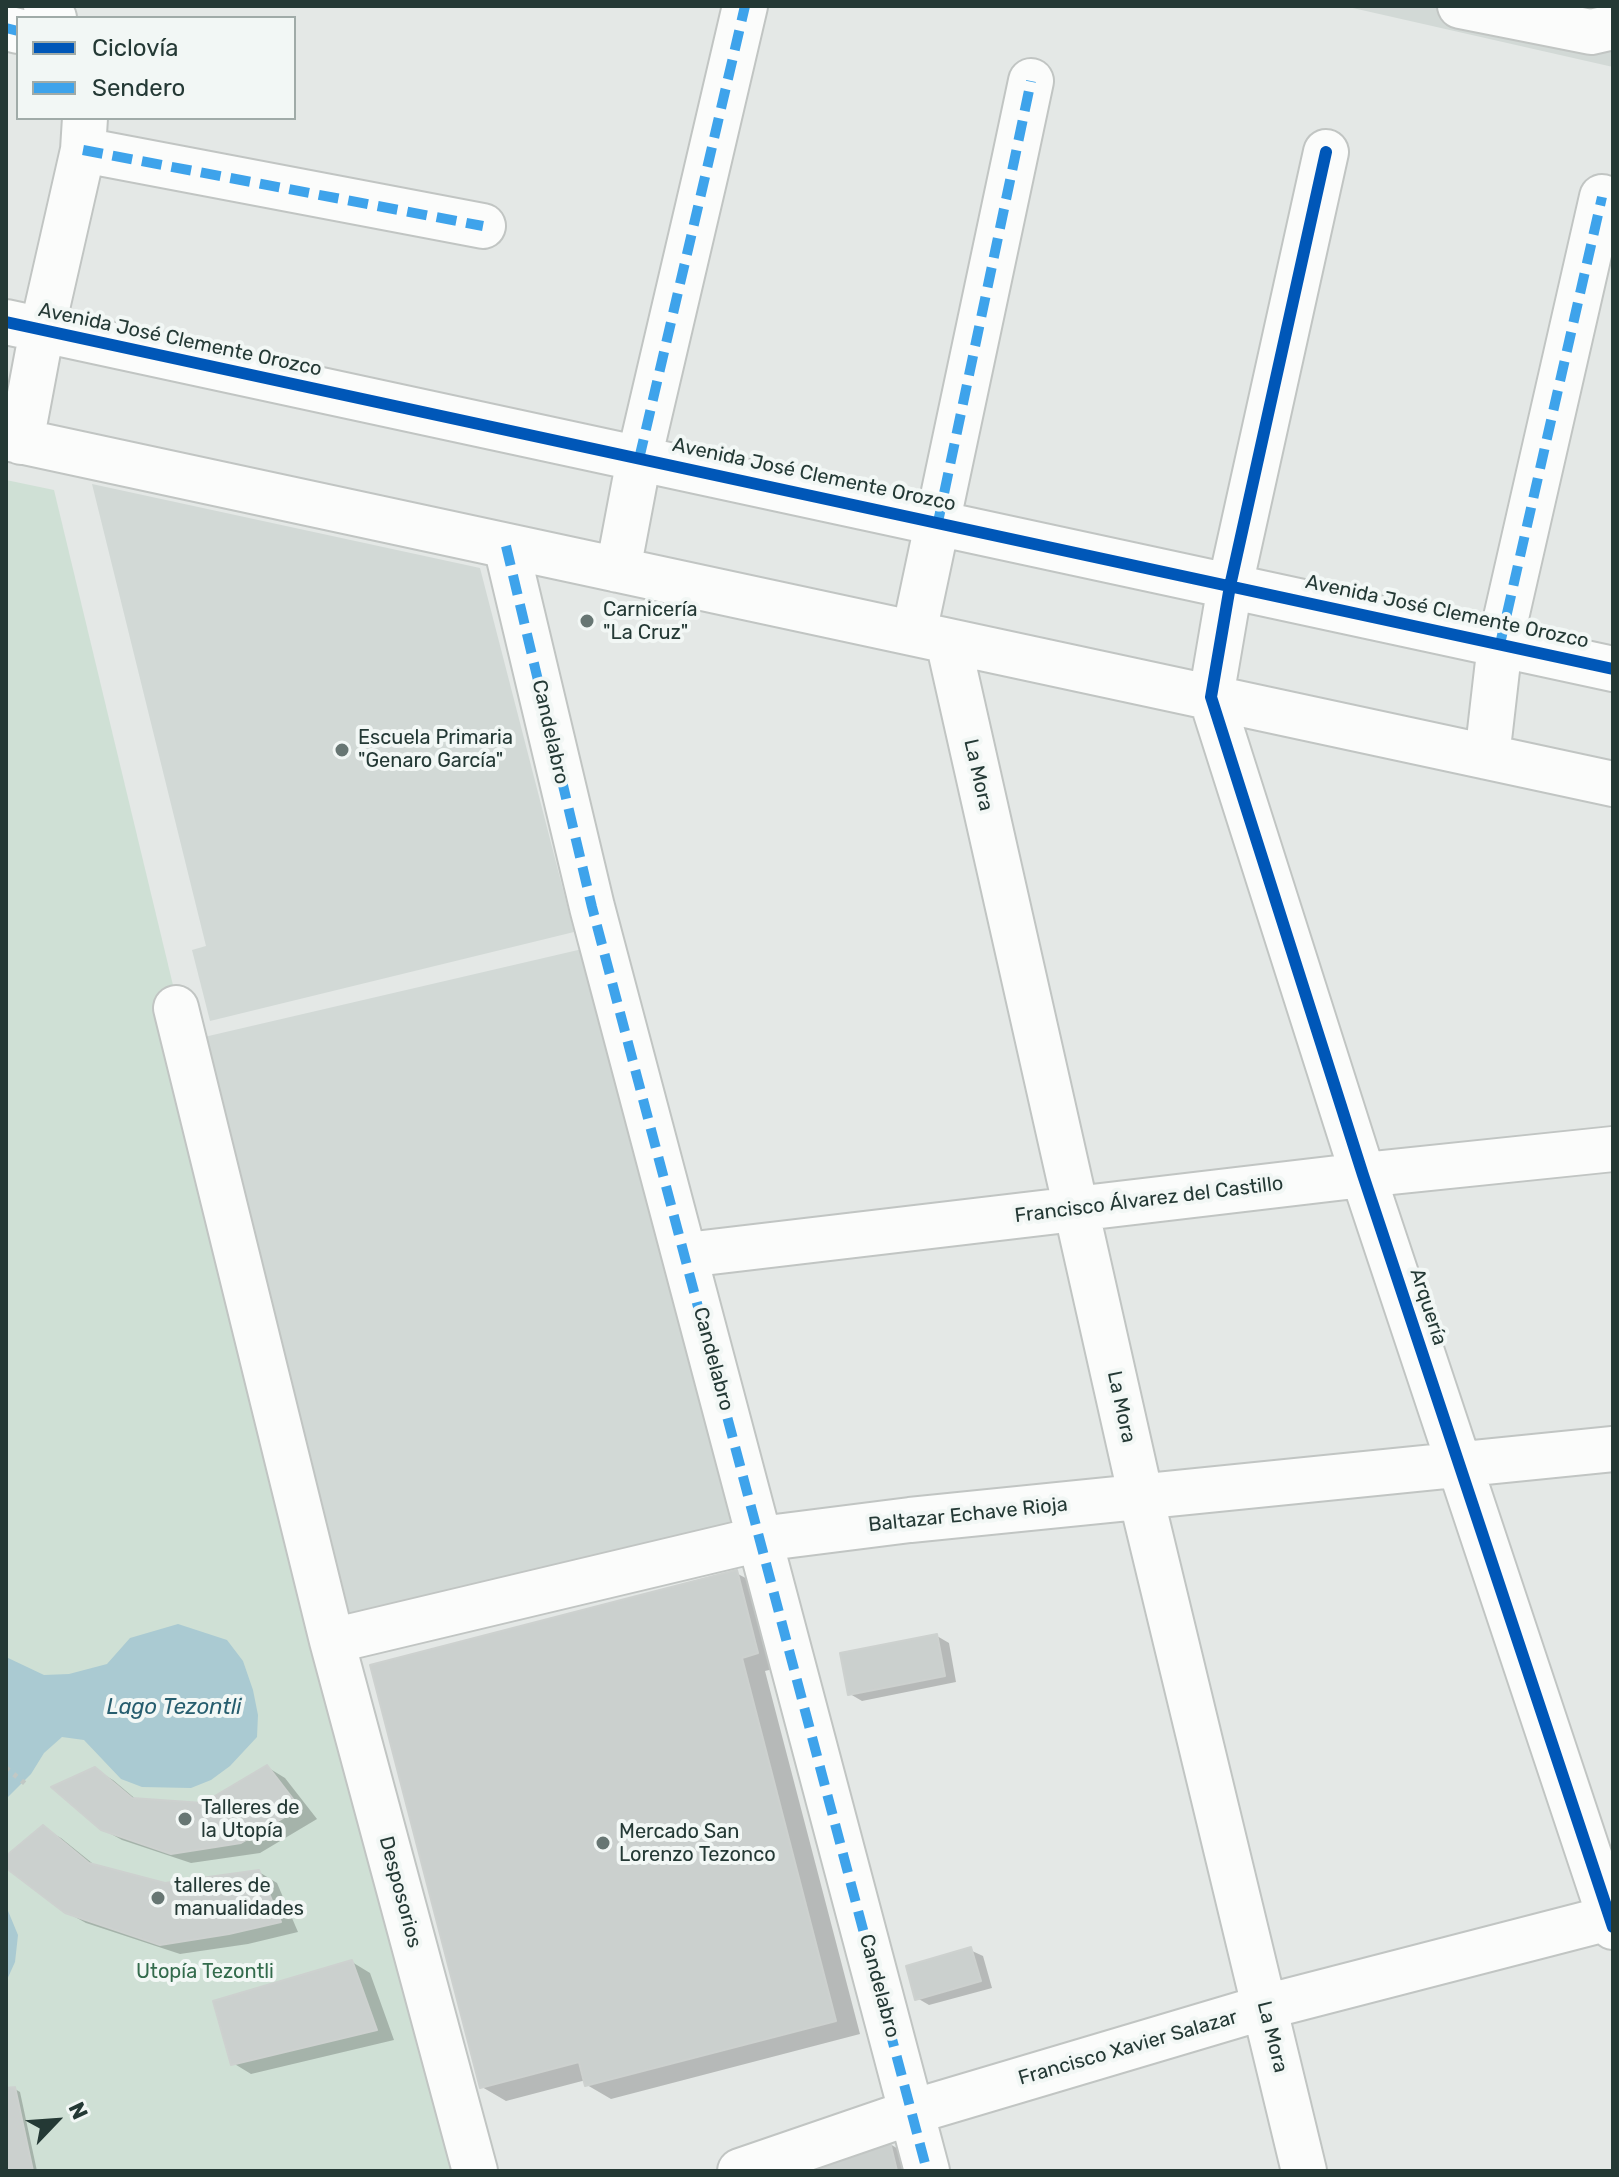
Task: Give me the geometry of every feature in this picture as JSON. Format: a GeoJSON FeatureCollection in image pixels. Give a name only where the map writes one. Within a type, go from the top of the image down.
{"type":"FeatureCollection","features":[{"type":"Feature","properties":{"kind":"street"},"geometry":{"type":"LineString","coordinates":[[618,570],[639,459],[745,6]]}},
{"type":"Feature","properties":{"kind":"street"},"geometry":{"type":"LineString","coordinates":[[1460,6],[1591,32],[1613,27]]}},
{"type":"Feature","properties":{"kind":"street"},"geometry":{"type":"LineString","coordinates":[[931,637],[938,522],[1031,81]]}},
{"type":"Feature","properties":{"kind":"street"},"geometry":{"type":"LineString","coordinates":[[483,226],[84,134],[24,326],[14,440],[1613,784]]}},
{"type":"Feature","properties":{"kind":"street"},"geometry":{"type":"LineString","coordinates":[[1211,697],[1230,586],[1326,152]]}},
{"type":"Feature","properties":{"kind":"street"},"geometry":{"type":"LineString","coordinates":[[1487,757],[1500,644],[1602,197]]}},
{"type":"Feature","properties":{"kind":"street","name":"Avenida José Clemente Orozco"},"geometry":{"type":"LineString","coordinates":[[24,326],[1613,669]]}},
{"type":"Feature","properties":{"kind":"street","name":"Candelabro"},"geometry":{"type":"LineString","coordinates":[[506,546],[592,907],[927,2171]]}},
{"type":"Feature","properties":{"kind":"street","name":"La Mora"},"geometry":{"type":"LineString","coordinates":[[931,637],[1077,1208],[1141,1497],[1304,2171]]}},
{"type":"Feature","properties":{"kind":"street","name":"Arquería"},"geometry":{"type":"LineString","coordinates":[[1211,697],[1363,1175],[1612,1921]]}},
{"type":"Feature","properties":{"kind":"street","name":"Desposorios"},"geometry":{"type":"LineString","coordinates":[[176,1008],[329,1627],[475,2171]]}},
{"type":"Feature","properties":{"kind":"street","name":"Francisco Álvarez del Castillo"},"geometry":{"type":"LineString","coordinates":[[686,1255],[1363,1175],[1613,1149]]}},
{"type":"Feature","properties":{"kind":"street","name":"Baltazar Echave Rioja"},"geometry":{"type":"LineString","coordinates":[[329,1627],[760,1539],[910,1520],[1613,1449]]}},
{"type":"Feature","properties":{"kind":"street","name":"Francisco Xavier Salazar"},"geometry":{"type":"LineString","coordinates":[[740,2171],[912,2112],[1265,2007],[1612,1921]]}},
{"type":"Feature","properties":{"kind":"path"},"geometry":{"type":"LineString","coordinates":[[6,1768],[27,1785]]}},
{"type":"Feature","properties":{"kind":"shaded area"},"geometry":{"type":"Polygon","coordinates":[[[1344,6],[1613,6],[1613,67],[1344,6]]]}},
{"type":"Feature","properties":{"kind":"shaded area","name":"Escuela Primaria \"Genaro García\""},"geometry":{"type":"Polygon","coordinates":[[[92,484],[480,568],[574,932],[210,1021],[192,950],[206,946],[92,484]]]}},
{"type":"Feature","properties":{"kind":"shaded area"},"geometry":{"type":"Polygon","coordinates":[[[591,947],[745,1543],[334,1640],[187,1041],[591,947]]]}},
{"type":"Feature","properties":{"kind":"green space","name":"Utopía Tezontli"},"geometry":{"type":"Polygon","coordinates":[[[6,480],[54,490],[458,2171],[6,2171],[6,480]]]}},
{"type":"Feature","properties":{"kind":"water","name":"Lago Tezontli"},"geometry":{"type":"Polygon","coordinates":[[[178,1624],[227,1640],[243,1661],[258,1715],[257,1737],[230,1766],[211,1780],[191,1788],[142,1787],[121,1779],[84,1740],[62,1737],[44,1753],[31,1774],[6,1799],[6,1657],[44,1675],[69,1674],[107,1664],[130,1638],[178,1624]]]}},
{"type":"Feature","properties":{"kind":"water"},"geometry":{"type":"Polygon","coordinates":[[[6,1906],[18,1935],[15,1962],[6,1982],[6,1906]]]}},
{"type":"Feature","properties":{"kind":"building","name":"Mercado San Lorenzo Tezonco"},"geometry":{"type":"Polygon","coordinates":[[[737,1570],[758,1653],[742,1658],[836,2021],[585,2086],[579,2062],[480,2088],[370,1665],[737,1570]]]}},
{"type":"Feature","properties":{"kind":"building"},"geometry":{"type":"Polygon","coordinates":[[[937,1634],[945,1676],[848,1695],[840,1653],[937,1634]]]}},
{"type":"Feature","properties":{"kind":"building","name":"Talleres de la Utopía"},"geometry":{"type":"Polygon","coordinates":[[[267,1765],[300,1808],[241,1843],[171,1854],[101,1830],[51,1787],[95,1767],[132,1798],[203,1803],[267,1765]]]}},
{"type":"Feature","properties":{"kind":"building","name":"talleres de manualidades"},"geometry":{"type":"Polygon","coordinates":[[[43,1825],[89,1863],[165,1883],[259,1870],[281,1922],[160,1945],[65,1913],[6,1868],[6,1856],[43,1825]]]}},
{"type":"Feature","properties":{"kind":"building"},"geometry":{"type":"Polygon","coordinates":[[[971,1947],[981,1981],[915,2000],[906,1966],[971,1947]]]}},
{"type":"Feature","properties":{"kind":"building","name":"Utopía Tezontli"},"geometry":{"type":"Polygon","coordinates":[[[352,1960],[377,2030],[231,2065],[213,2001],[352,1960]]]}},
{"type":"Feature","properties":{"kind":"building"},"geometry":{"type":"Polygon","coordinates":[[[15,2087],[33,2171],[6,2171],[6,2088],[15,2087]]]}},
{"type":"Feature","properties":{"kind":"building"},"geometry":{"type":"Polygon","coordinates":[[[890,2142],[897,2171],[813,2171],[890,2142]]]}},
{"type":"Feature","properties":{"kind":"marked path"},"geometry":{"type":"LineString","coordinates":[[639,459],[745,6]]}},
{"type":"Feature","properties":{"kind":"marked path"},"geometry":{"type":"LineString","coordinates":[[6,28],[16,30]]}},
{"type":"Feature","properties":{"kind":"marked path"},"geometry":{"type":"LineString","coordinates":[[938,522],[1031,81]]}},
{"type":"Feature","properties":{"kind":"marked path"},"geometry":{"type":"LineString","coordinates":[[83,150],[483,226]]}},
{"type":"Feature","properties":{"kind":"marked path"},"geometry":{"type":"LineString","coordinates":[[1500,644],[1602,197]]}},
{"type":"Feature","properties":{"kind":"marked path"},"geometry":{"type":"LineString","coordinates":[[506,546],[592,907],[927,2171]]}},
{"type":"Feature","properties":{"kind":"cycle path"},"geometry":{"type":"LineString","coordinates":[[1326,152],[1230,586],[1211,697],[1363,1175],[1613,1927]]}},
{"type":"Feature","properties":{"kind":"cycle path"},"geometry":{"type":"LineString","coordinates":[[6,322],[1613,669]]}},
{"type":"Feature","properties":{"kind":"place","name":"Carnicería \"La Cruz\""},"geometry":{"type":"Point","coordinates":[587,621]}},
{"type":"Feature","properties":{"kind":"place","name":"Escuela Primaria \"Genaro García\""},"geometry":{"type":"Point","coordinates":[342,750]}},
{"type":"Feature","properties":{"kind":"place","name":"Talleres de la Utopía"},"geometry":{"type":"Point","coordinates":[185,1819]}},
{"type":"Feature","properties":{"kind":"place","name":"Mercado San Lorenzo Tezonco"},"geometry":{"type":"Point","coordinates":[603,1843]}},
{"type":"Feature","properties":{"kind":"place","name":"talleres de manualidades"},"geometry":{"type":"Point","coordinates":[158,1898]}}]}
